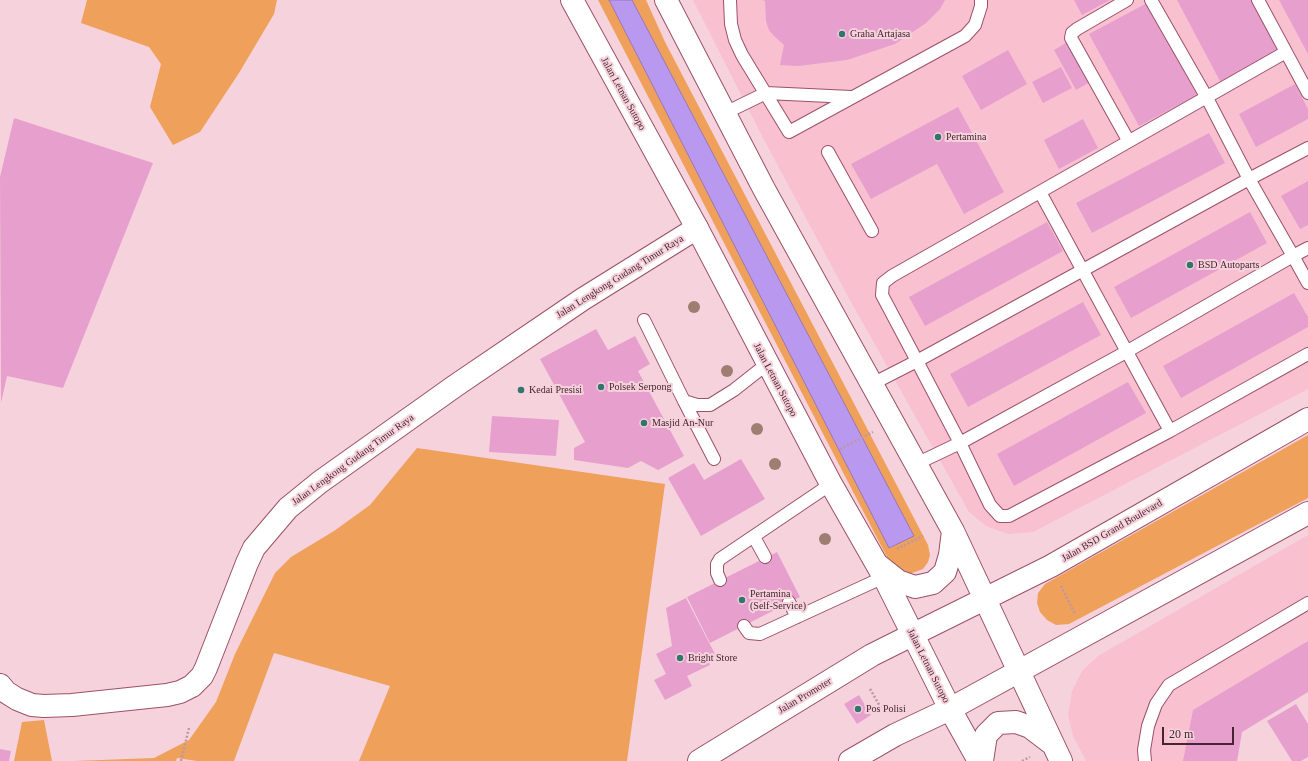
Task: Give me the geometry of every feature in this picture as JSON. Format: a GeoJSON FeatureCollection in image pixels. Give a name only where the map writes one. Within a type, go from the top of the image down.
{"type":"FeatureCollection","features":[{"type":"Feature","properties":{"kind":"main road","name":"Jalan Letnan Sutopo"},"geometry":{"type":"LineString","coordinates":[[572,0],[697,228],[831,484],[883,563],[912,635],[950,709],[980,761]]}},
{"type":"Feature","properties":{"kind":"main road"},"geometry":{"type":"LineString","coordinates":[[666,0],[764,189],[953,531],[1020,671],[1057,753]]}},
{"type":"Feature","properties":{"kind":"main road","name":"Jalan Lengkong Gudang Timur Raya"},"geometry":{"type":"LineString","coordinates":[[0,685],[6,692],[17,699],[32,705],[44,706],[72,705],[168,695],[180,692],[192,686],[202,676],[206,668],[254,548],[288,508],[320,482],[455,386],[582,299],[697,228]]}},
{"type":"Feature","properties":{"kind":"main road","name":"Jalan BSD Grand Boulevard"},"geometry":{"type":"LineString","coordinates":[[912,635],[1050,566],[1308,419]]}},
{"type":"Feature","properties":{"kind":"main road"},"geometry":{"type":"LineString","coordinates":[[850,761],[895,735],[950,709],[1308,513]]}},
{"type":"Feature","properties":{"kind":"main road"},"geometry":{"type":"LineString","coordinates":[[883,563],[898,581],[915,587],[933,583],[945,572],[950,555],[953,531]]}},
{"type":"Feature","properties":{"kind":"main road","name":"Jalan Promoter"},"geometry":{"type":"LineString","coordinates":[[699,761],[872,655],[912,635]]}},
{"type":"Feature","properties":{"kind":"main road"},"geometry":{"type":"LineString","coordinates":[[980,761],[986,735],[998,723],[1016,722],[1030,727],[1057,753]]}},
{"type":"Feature","properties":{"kind":"lane"},"geometry":{"type":"LineString","coordinates":[[730,0],[731,24],[735,40],[742,55],[789,132],[965,36],[975,25],[981,6],[981,0]]}},
{"type":"Feature","properties":{"kind":"lane"},"geometry":{"type":"LineString","coordinates":[[1127,0],[1077,29],[1072,33],[1071,38],[1128,140]]}},
{"type":"Feature","properties":{"kind":"lane"},"geometry":{"type":"LineString","coordinates":[[1151,0],[1207,98],[1248,179],[1308,283]]}},
{"type":"Feature","properties":{"kind":"lane"},"geometry":{"type":"LineString","coordinates":[[1258,0],[1308,93]]}},
{"type":"Feature","properties":{"kind":"lane"},"geometry":{"type":"LineString","coordinates":[[1286,52],[1207,98],[1128,140],[892,276],[883,283],[882,295],[960,443],[990,505],[1000,516],[1009,516],[1170,431],[1308,354]]}},
{"type":"Feature","properties":{"kind":"lane"},"geometry":{"type":"LineString","coordinates":[[725,113],[766,93],[852,97]]}},
{"type":"Feature","properties":{"kind":"lane"},"geometry":{"type":"LineString","coordinates":[[872,384],[917,361],[1248,179],[1308,148]]}},
{"type":"Feature","properties":{"kind":"lane"},"geometry":{"type":"LineString","coordinates":[[828,152],[872,231]]}},
{"type":"Feature","properties":{"kind":"lane"},"geometry":{"type":"LineString","coordinates":[[1040,192],[1170,431]]}},
{"type":"Feature","properties":{"kind":"lane"},"geometry":{"type":"LineString","coordinates":[[916,464],[960,443],[1126,352],[1308,248]]}},
{"type":"Feature","properties":{"kind":"lane"},"geometry":{"type":"LineString","coordinates":[[644,320],[714,459]]}},
{"type":"Feature","properties":{"kind":"lane"},"geometry":{"type":"LineString","coordinates":[[684,401],[697,405],[710,405],[734,390],[767,364]]}},
{"type":"Feature","properties":{"kind":"lane"},"geometry":{"type":"LineString","coordinates":[[720,580],[717,573],[717,564],[720,559],[831,484]]}},
{"type":"Feature","properties":{"kind":"lane"},"geometry":{"type":"LineString","coordinates":[[754,537],[765,557]]}},
{"type":"Feature","properties":{"kind":"lane"},"geometry":{"type":"LineString","coordinates":[[744,626],[750,633],[760,634],[798,617],[883,563]]}},
{"type":"Feature","properties":{"kind":"lane"},"geometry":{"type":"LineString","coordinates":[[789,602],[798,617]]}},
{"type":"Feature","properties":{"kind":"lane"},"geometry":{"type":"LineString","coordinates":[[1145,761],[1144,750],[1148,726],[1156,704],[1169,686],[1308,603]]}},
{"type":"Feature","properties":{"kind":"path"},"geometry":{"type":"LineString","coordinates":[[833,453],[867,435]]}},
{"type":"Feature","properties":{"kind":"path"},"geometry":{"type":"LineString","coordinates":[[883,563],[923,536]]}},
{"type":"Feature","properties":{"kind":"path"},"geometry":{"type":"LineString","coordinates":[[1060,584],[1078,619]]}},
{"type":"Feature","properties":{"kind":"path"},"geometry":{"type":"LineString","coordinates":[[870,689],[881,708]]}},
{"type":"Feature","properties":{"kind":"path"},"geometry":{"type":"LineString","coordinates":[[180,761],[189,728]]}},
{"type":"Feature","properties":{"kind":"shaded area"},"geometry":{"type":"Polygon","coordinates":[[[87,0],[277,0],[274,14],[239,73],[200,132],[173,145],[150,107],[161,64],[149,47],[81,23],[87,0]]]}},
{"type":"Feature","properties":{"kind":"shaded area"},"geometry":{"type":"Polygon","coordinates":[[[598,0],[609,0],[890,548],[913,535],[632,0],[646,0],[665,42],[928,545],[930,555],[928,562],[923,569],[909,574],[902,572],[889,561],[598,0]]]}},
{"type":"Feature","properties":{"kind":"shaded area"},"geometry":{"type":"Polygon","coordinates":[[[609,0],[632,0],[914,536],[889,548],[609,0]]]}},
{"type":"Feature","properties":{"kind":"shaded area"},"geometry":{"type":"Polygon","coordinates":[[[693,0],[1308,0],[1308,389],[1033,532],[1008,534],[986,526],[969,512],[851,302],[763,138],[693,0]]]}},
{"type":"Feature","properties":{"kind":"shaded area"},"geometry":{"type":"Polygon","coordinates":[[[1308,435],[1308,498],[1069,624],[1056,625],[1047,620],[1040,612],[1037,603],[1038,593],[1045,584],[1308,435]]]}},
{"type":"Feature","properties":{"kind":"shaded area"},"geometry":{"type":"Polygon","coordinates":[[[417,448],[665,484],[627,761],[359,761],[390,686],[274,653],[234,761],[197,761],[177,758],[176,761],[74,761],[154,758],[189,740],[216,702],[235,654],[275,573],[291,557],[334,531],[370,505],[417,448]]]}},
{"type":"Feature","properties":{"kind":"shaded area"},"geometry":{"type":"Polygon","coordinates":[[[1308,535],[1308,692],[1242,732],[1237,761],[1086,761],[1073,736],[1068,715],[1072,691],[1082,671],[1098,656],[1308,535]]]}},
{"type":"Feature","properties":{"kind":"shaded area"},"geometry":{"type":"Polygon","coordinates":[[[44,720],[52,761],[14,761],[22,722],[44,720]]]}},
{"type":"Feature","properties":{"kind":"building","name":"Graha Artajasa"},"geometry":{"type":"Polygon","coordinates":[[[762,0],[945,0],[940,9],[926,23],[895,44],[847,60],[798,66],[780,65],[784,45],[769,30],[766,21],[765,1],[762,0]]]}},
{"type":"Feature","properties":{"kind":"building"},"geometry":{"type":"Polygon","coordinates":[[[1074,0],[1110,0],[1082,15],[1074,0]]]}},
{"type":"Feature","properties":{"kind":"building"},"geometry":{"type":"Polygon","coordinates":[[[1177,0],[1251,0],[1279,52],[1221,83],[1177,0]]]}},
{"type":"Feature","properties":{"kind":"building"},"geometry":{"type":"Polygon","coordinates":[[[1279,0],[1308,0],[1308,54],[1279,0]]]}},
{"type":"Feature","properties":{"kind":"building"},"geometry":{"type":"Polygon","coordinates":[[[1147,3],[1197,95],[1139,126],[1089,34],[1147,3]]]}},
{"type":"Feature","properties":{"kind":"building"},"geometry":{"type":"Polygon","coordinates":[[[1069,41],[1092,81],[1076,90],[1054,50],[1069,41]]]}},
{"type":"Feature","properties":{"kind":"building"},"geometry":{"type":"Polygon","coordinates":[[[1008,50],[1027,84],[981,110],[962,76],[1008,50]]]}},
{"type":"Feature","properties":{"kind":"building"},"geometry":{"type":"Polygon","coordinates":[[[1061,67],[1072,88],[1043,103],[1032,82],[1061,67]]]}},
{"type":"Feature","properties":{"kind":"building"},"geometry":{"type":"Polygon","coordinates":[[[1295,84],[1308,109],[1308,119],[1256,147],[1239,114],[1295,84]]]}},
{"type":"Feature","properties":{"kind":"building","name":"Pertamina"},"geometry":{"type":"Polygon","coordinates":[[[958,107],[1004,192],[964,214],[937,164],[871,199],[851,164],[958,107]]]}},
{"type":"Feature","properties":{"kind":"building"},"geometry":{"type":"Polygon","coordinates":[[[14,118],[153,163],[63,388],[7,376],[1,403],[0,177],[14,118]]]}},
{"type":"Feature","properties":{"kind":"building"},"geometry":{"type":"Polygon","coordinates":[[[1083,119],[1098,148],[1059,169],[1044,140],[1083,119]]]}},
{"type":"Feature","properties":{"kind":"building"},"geometry":{"type":"Polygon","coordinates":[[[1209,133],[1225,163],[1092,233],[1076,203],[1209,133]]]}},
{"type":"Feature","properties":{"kind":"building"},"geometry":{"type":"Polygon","coordinates":[[[1308,181],[1308,225],[1300,229],[1281,196],[1308,181]]]}},
{"type":"Feature","properties":{"kind":"building","name":"BSD Autoparts"},"geometry":{"type":"Polygon","coordinates":[[[1250,212],[1267,243],[1131,318],[1114,287],[1250,212]]]}},
{"type":"Feature","properties":{"kind":"building"},"geometry":{"type":"Polygon","coordinates":[[[1047,222],[1063,251],[925,326],[909,297],[1047,222]]]}},
{"type":"Feature","properties":{"kind":"building"},"geometry":{"type":"Polygon","coordinates":[[[1294,293],[1308,317],[1308,327],[1181,398],[1163,366],[1294,293]]]}},
{"type":"Feature","properties":{"kind":"building"},"geometry":{"type":"Polygon","coordinates":[[[1083,302],[1101,335],[968,407],[950,374],[1083,302]]]}},
{"type":"Feature","properties":{"kind":"building","name":"Polsek Serpong"},"geometry":{"type":"Polygon","coordinates":[[[596,329],[608,350],[635,336],[650,364],[638,371],[684,456],[658,470],[641,461],[628,468],[574,460],[574,448],[585,442],[540,359],[596,329]]]}},
{"type":"Feature","properties":{"kind":"building"},"geometry":{"type":"Polygon","coordinates":[[[1128,382],[1146,413],[1014,486],[997,454],[1128,382]]]}},
{"type":"Feature","properties":{"kind":"building"},"geometry":{"type":"Polygon","coordinates":[[[492,416],[559,420],[556,456],[489,452],[492,416]]]}},
{"type":"Feature","properties":{"kind":"building"},"geometry":{"type":"Polygon","coordinates":[[[741,459],[765,499],[701,536],[668,478],[694,463],[704,480],[741,459]]]}},
{"type":"Feature","properties":{"kind":"building","name":"Pertamina (Self-Service)"},"geometry":{"type":"Polygon","coordinates":[[[777,552],[800,597],[710,643],[687,597],[777,552]]]}},
{"type":"Feature","properties":{"kind":"building"},"geometry":{"type":"Polygon","coordinates":[[[686,598],[716,656],[708,660],[710,665],[687,676],[692,686],[665,700],[654,680],[666,674],[656,654],[672,646],[666,608],[686,598]]]}},
{"type":"Feature","properties":{"kind":"building"},"geometry":{"type":"Polygon","coordinates":[[[1308,641],[1308,692],[1242,732],[1237,761],[1183,761],[1193,710],[1308,641]]]}},
{"type":"Feature","properties":{"kind":"building","name":"Pos Polisi"},"geometry":{"type":"Polygon","coordinates":[[[859,695],[871,715],[857,724],[844,704],[859,695]]]}},
{"type":"Feature","properties":{"kind":"building"},"geometry":{"type":"Polygon","coordinates":[[[1296,704],[1308,724],[1308,757],[1301,761],[1292,761],[1267,721],[1296,704]]]}},
{"type":"Feature","properties":{"kind":"building"},"geometry":{"type":"Polygon","coordinates":[[[0,749],[11,751],[9,761],[0,761],[0,749]]]}},
{"type":"Feature","properties":{"kind":"place","name":"Graha Artajasa"},"geometry":{"type":"Point","coordinates":[842,34]}},
{"type":"Feature","properties":{"kind":"place","name":"Pertamina"},"geometry":{"type":"Point","coordinates":[938,137]}},
{"type":"Feature","properties":{"kind":"place","name":"BSD Autoparts"},"geometry":{"type":"Point","coordinates":[1190,265]}},
{"type":"Feature","properties":{"kind":"place","name":"Polsek Serpong"},"geometry":{"type":"Point","coordinates":[601,387]}},
{"type":"Feature","properties":{"kind":"place","name":"Kedai Presisi"},"geometry":{"type":"Point","coordinates":[521,390]}},
{"type":"Feature","properties":{"kind":"place","name":"Masjid An-Nur"},"geometry":{"type":"Point","coordinates":[644,423]}},
{"type":"Feature","properties":{"kind":"place","name":"Pertamina (Self-Service)"},"geometry":{"type":"Point","coordinates":[742,600]}},
{"type":"Feature","properties":{"kind":"place","name":"Bright Store"},"geometry":{"type":"Point","coordinates":[680,658]}},
{"type":"Feature","properties":{"kind":"place","name":"Pos Polisi"},"geometry":{"type":"Point","coordinates":[858,709]}}]}
